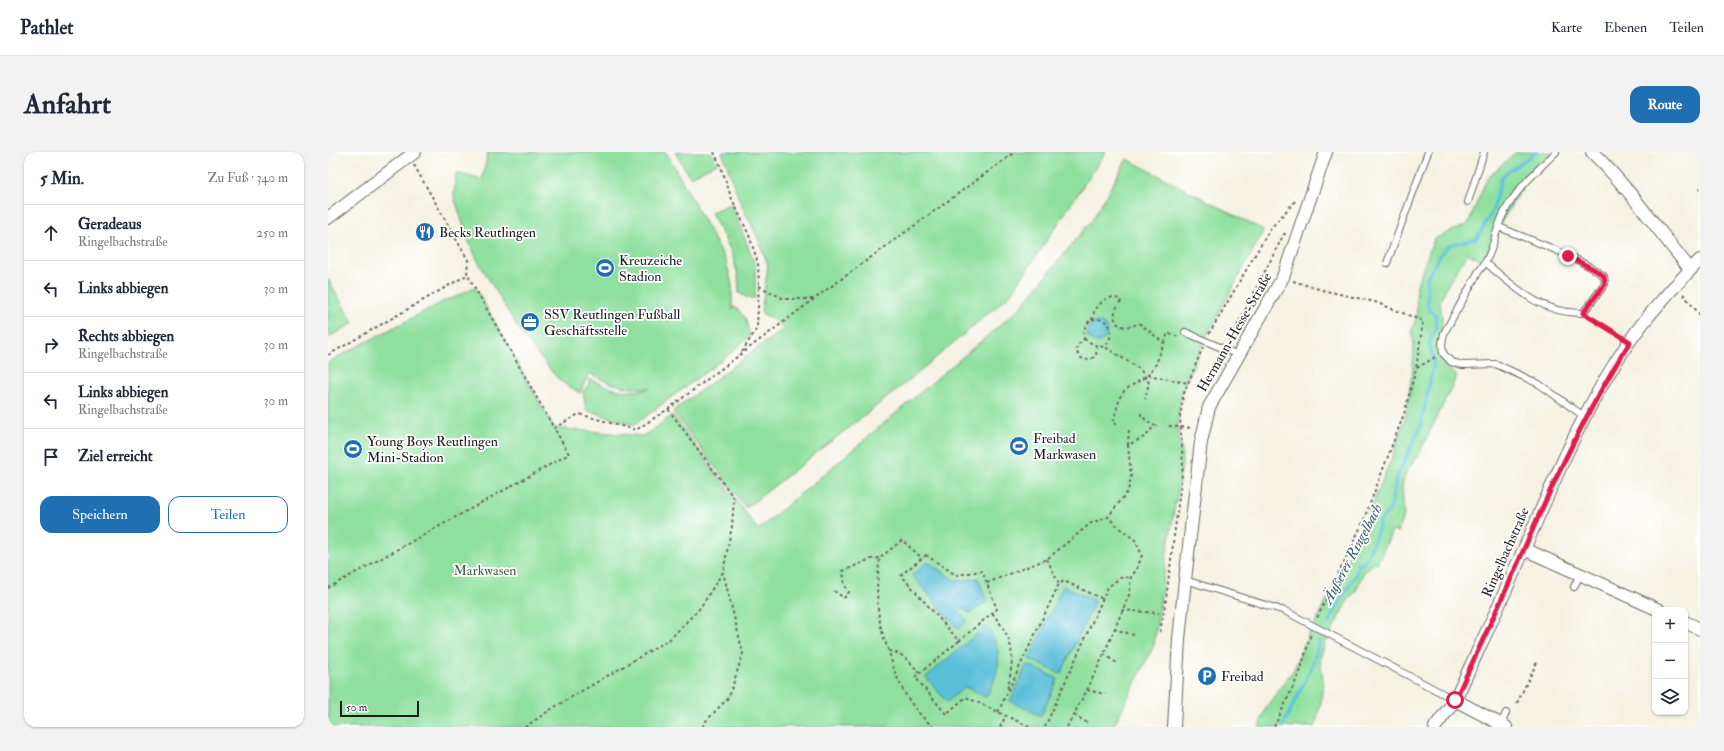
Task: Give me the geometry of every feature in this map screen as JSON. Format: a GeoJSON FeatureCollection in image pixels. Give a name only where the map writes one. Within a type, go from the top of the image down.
{"type":"FeatureCollection","features":[{"type":"Feature","properties":{"kind":"street","name":"Hermann-Hesse-Straße"},"geometry":{"type":"LineString","coordinates":[[1174,727],[1179,639],[1185,580],[1204,429],[1209,407],[1283,277],[1326,152]]}},
{"type":"Feature","properties":{"kind":"street"},"geometry":{"type":"LineString","coordinates":[[1592,152],[1634,197],[1665,239],[1690,269]]}},
{"type":"Feature","properties":{"kind":"street"},"geometry":{"type":"LineString","coordinates":[[328,218],[412,154]]}},
{"type":"Feature","properties":{"kind":"street","name":"Ringelbachstraße"},"geometry":{"type":"LineString","coordinates":[[1435,727],[1455,700],[1538,516],[1585,417],[1606,378],[1630,342],[1676,285],[1700,260]]}},
{"type":"Feature","properties":{"kind":"street"},"geometry":{"type":"LineString","coordinates":[[1524,549],[1652,607]]}},
{"type":"Feature","properties":{"kind":"street"},"geometry":{"type":"LineString","coordinates":[[1688,623],[1700,629]]}},
{"type":"Feature","properties":{"kind":"street"},"geometry":{"type":"LineString","coordinates":[[1455,700],[1503,726]]}},
{"type":"Feature","properties":{"kind":"lane"},"geometry":{"type":"LineString","coordinates":[[1387,263],[1428,152]]}},
{"type":"Feature","properties":{"kind":"lane"},"geometry":{"type":"LineString","coordinates":[[1468,202],[1484,152]]}},
{"type":"Feature","properties":{"kind":"lane"},"geometry":{"type":"LineString","coordinates":[[1556,152],[1510,202],[1498,227],[1486,263],[1479,271],[1444,333],[1442,344],[1443,353],[1451,362],[1463,365],[1496,364],[1539,384],[1585,417]]}},
{"type":"Feature","properties":{"kind":"lane"},"geometry":{"type":"LineString","coordinates":[[1486,263],[1531,300],[1551,309],[1568,313],[1583,313],[1605,284],[1604,276],[1595,270],[1568,256],[1498,227]]}},
{"type":"Feature","properties":{"kind":"lane"},"geometry":{"type":"LineString","coordinates":[[1185,332],[1238,355]]}},
{"type":"Feature","properties":{"kind":"lane"},"geometry":{"type":"LineString","coordinates":[[1574,587],[1580,574]]}},
{"type":"Feature","properties":{"kind":"lane"},"geometry":{"type":"LineString","coordinates":[[1185,580],[1285,611],[1455,700]]}},
{"type":"Feature","properties":{"kind":"lane"},"geometry":{"type":"LineString","coordinates":[[1503,726],[1506,713]]}},
{"type":"Feature","properties":{"kind":"path"},"geometry":{"type":"LineString","coordinates":[[714,152],[721,167],[731,197],[749,235],[758,263],[759,286],[757,328],[741,354]]}},
{"type":"Feature","properties":{"kind":"path"},"geometry":{"type":"LineString","coordinates":[[554,428],[579,414],[636,430],[668,409],[814,299],[1015,152]]}},
{"type":"Feature","properties":{"kind":"path"},"geometry":{"type":"LineString","coordinates":[[328,588],[569,454],[467,274],[468,260],[412,154]]}},
{"type":"Feature","properties":{"kind":"path"},"geometry":{"type":"LineString","coordinates":[[1225,349],[1284,234],[1298,234]]}},
{"type":"Feature","properties":{"kind":"path"},"geometry":{"type":"LineString","coordinates":[[328,355],[467,274]]}},
{"type":"Feature","properties":{"kind":"path"},"geometry":{"type":"LineString","coordinates":[[1274,727],[1300,672],[1313,625],[1363,522],[1404,414],[1416,369],[1423,322],[1375,302],[1322,290],[1283,277]]}},
{"type":"Feature","properties":{"kind":"path"},"geometry":{"type":"LineString","coordinates":[[1676,285],[1700,315]]}},
{"type":"Feature","properties":{"kind":"path"},"geometry":{"type":"LineString","coordinates":[[759,286],[784,299],[814,299]]}},
{"type":"Feature","properties":{"kind":"path"},"geometry":{"type":"LineString","coordinates":[[1092,320],[1094,312],[1105,299],[1112,296],[1117,297],[1121,301],[1115,308],[1114,314],[1115,321],[1120,326],[1131,327],[1139,323],[1164,343]]}},
{"type":"Feature","properties":{"kind":"path"},"geometry":{"type":"LineString","coordinates":[[1583,313],[1630,342]]}},
{"type":"Feature","properties":{"kind":"path"},"geometry":{"type":"LineString","coordinates":[[1084,339],[1083,332],[1086,324],[1092,320],[1101,319],[1108,324],[1112,331],[1110,340],[1106,347]]}},
{"type":"Feature","properties":{"kind":"path"},"geometry":{"type":"LineString","coordinates":[[1117,424],[1113,423],[1120,397],[1125,390],[1147,375],[1156,364],[1168,333],[1178,337]]}},
{"type":"Feature","properties":{"kind":"path"},"geometry":{"type":"LineString","coordinates":[[1084,339],[1097,346],[1106,347],[1147,375],[1188,383]]}},
{"type":"Feature","properties":{"kind":"path"},"geometry":{"type":"LineString","coordinates":[[1084,339],[1076,350],[1078,356],[1083,360],[1090,360],[1096,356],[1097,346]]}},
{"type":"Feature","properties":{"kind":"path"},"geometry":{"type":"LineString","coordinates":[[1416,369],[1437,356]]}},
{"type":"Feature","properties":{"kind":"path"},"geometry":{"type":"LineString","coordinates":[[1145,399],[1149,383],[1147,375]]}},
{"type":"Feature","properties":{"kind":"path"},"geometry":{"type":"LineString","coordinates":[[525,727],[553,708],[670,639],[700,608],[723,572],[732,526],[734,498],[668,409]]}},
{"type":"Feature","properties":{"kind":"path"},"geometry":{"type":"LineString","coordinates":[[1128,444],[1146,436],[1155,425],[1141,416],[1141,413]]}},
{"type":"Feature","properties":{"kind":"path"},"geometry":{"type":"LineString","coordinates":[[1169,426],[1204,429]]}},
{"type":"Feature","properties":{"kind":"path"},"geometry":{"type":"LineString","coordinates":[[987,583],[1047,560],[1091,523],[1108,517],[1128,491],[1131,477],[1128,444],[1129,428]]}},
{"type":"Feature","properties":{"kind":"path"},"geometry":{"type":"LineString","coordinates":[[1066,727],[1074,715],[1104,654],[1129,595],[1131,577],[1137,569],[1142,555],[1135,540],[1108,517]]}},
{"type":"Feature","properties":{"kind":"path"},"geometry":{"type":"LineString","coordinates":[[834,591],[844,598],[849,592],[845,586],[843,571],[872,559],[880,558],[902,540],[922,558]]}},
{"type":"Feature","properties":{"kind":"path"},"geometry":{"type":"LineString","coordinates":[[959,641],[901,575],[926,555],[956,575],[982,571],[997,609],[959,641],[920,673],[915,678],[946,714],[966,697],[1030,727]]}},
{"type":"Feature","properties":{"kind":"path"},"geometry":{"type":"LineString","coordinates":[[880,558],[877,604],[884,640],[892,664],[907,698],[933,727]]}},
{"type":"Feature","properties":{"kind":"path"},"geometry":{"type":"LineString","coordinates":[[1047,560],[1058,584]]}},
{"type":"Feature","properties":{"kind":"path"},"geometry":{"type":"LineString","coordinates":[[703,727],[704,723],[729,698],[743,653],[723,572]]}},
{"type":"Feature","properties":{"kind":"path"},"geometry":{"type":"LineString","coordinates":[[1045,727],[1108,587],[1120,578],[1131,577]]}},
{"type":"Feature","properties":{"kind":"path"},"geometry":{"type":"LineString","coordinates":[[998,712],[1058,584],[1064,581],[1102,599]]}},
{"type":"Feature","properties":{"kind":"path"},"geometry":{"type":"LineString","coordinates":[[1122,610],[1159,613]]}},
{"type":"Feature","properties":{"kind":"path"},"geometry":{"type":"LineString","coordinates":[[992,613],[1005,629],[1010,644],[1012,658],[1006,694]]}},
{"type":"Feature","properties":{"kind":"path"},"geometry":{"type":"LineString","coordinates":[[1114,629],[1134,635]]}},
{"type":"Feature","properties":{"kind":"path"},"geometry":{"type":"LineString","coordinates":[[889,652],[896,652],[906,657],[920,673]]}},
{"type":"Feature","properties":{"kind":"path"},"geometry":{"type":"LineString","coordinates":[[1104,654],[1118,664]]}},
{"type":"Feature","properties":{"kind":"path"},"geometry":{"type":"LineString","coordinates":[[1517,703],[1538,660]]}},
{"type":"Feature","properties":{"kind":"path"},"geometry":{"type":"LineString","coordinates":[[1087,690],[1105,694]]}},
{"type":"Feature","properties":{"kind":"path"},"geometry":{"type":"LineString","coordinates":[[1074,715],[1089,724]]}},
{"type":"Feature","properties":{"kind":"path"},"geometry":{"type":"LineString","coordinates":[[1000,727],[1006,716]]}},
{"type":"Feature","properties":{"kind":"green space","name":"Kreuzeiche Stadion"},"geometry":{"type":"Polygon","coordinates":[[[488,152],[666,152],[726,261],[732,285],[732,311],[734,306],[745,317],[750,336],[730,354],[634,425],[586,410],[583,391],[588,387],[590,379],[605,386],[619,390],[634,391],[650,388],[630,388],[610,383],[589,373],[580,393],[559,380],[525,339],[479,263],[468,240],[454,196],[456,173],[482,180],[488,152]]]}},
{"type":"Feature","properties":{"kind":"green space"},"geometry":{"type":"Polygon","coordinates":[[[675,152],[710,152],[717,163],[690,177],[675,152]]]}},
{"type":"Feature","properties":{"kind":"green space"},"geometry":{"type":"Polygon","coordinates":[[[722,152],[1106,152],[1010,295],[907,382],[746,508],[673,411],[783,329],[775,320],[761,313],[768,265],[757,236],[740,202],[722,152]]]}},
{"type":"Feature","properties":{"kind":"green space"},"geometry":{"type":"Polygon","coordinates":[[[1516,152],[1553,152],[1526,181],[1496,231],[1483,261],[1467,253],[1446,287],[1441,299],[1441,357],[1449,369],[1457,376],[1419,454],[1406,472],[1402,485],[1404,515],[1397,532],[1392,531],[1377,564],[1373,563],[1362,575],[1356,591],[1346,603],[1324,646],[1320,660],[1323,679],[1321,702],[1315,727],[1259,727],[1267,706],[1294,669],[1309,633],[1315,624],[1364,525],[1392,457],[1406,415],[1413,367],[1414,347],[1412,329],[1417,316],[1416,287],[1434,239],[1468,224],[1487,178],[1516,152]]]}},
{"type":"Feature","properties":{"kind":"green space","name":"Markwasen"},"geometry":{"type":"Polygon","coordinates":[[[1127,159],[1263,230],[1207,335],[1182,392],[1178,415],[1179,443],[1182,449],[1182,465],[1168,546],[1154,645],[1113,727],[328,727],[328,362],[450,298],[451,299],[475,287],[554,428],[643,436],[673,415],[758,530],[1019,309],[1092,220],[1127,159]]]}},
{"type":"Feature","properties":{"kind":"green space"},"geometry":{"type":"Polygon","coordinates":[[[731,204],[755,264],[755,298],[748,298],[739,293],[738,275],[732,253],[711,212],[731,204]]]}},
{"type":"Feature","properties":{"kind":"green space"},"geometry":{"type":"Polygon","coordinates":[[[328,279],[353,323],[328,338],[328,279]]]}},
{"type":"Feature","properties":{"kind":"water"},"geometry":{"type":"Polygon","coordinates":[[[1097,322],[1104,325],[1107,332],[1104,339],[1097,342],[1090,339],[1087,332],[1090,325],[1097,322]]]}},
{"type":"Feature","properties":{"kind":"water"},"geometry":{"type":"Polygon","coordinates":[[[927,562],[956,581],[978,578],[987,602],[970,613],[962,608],[959,611],[967,621],[958,629],[912,575],[927,562]]]}},
{"type":"Feature","properties":{"kind":"water"},"geometry":{"type":"Polygon","coordinates":[[[1063,586],[1095,601],[1061,674],[1029,659],[1063,586]]]}},
{"type":"Feature","properties":{"kind":"water"},"geometry":{"type":"Polygon","coordinates":[[[986,626],[992,635],[998,652],[997,670],[991,688],[986,697],[965,687],[947,702],[926,677],[986,626]]]}},
{"type":"Feature","properties":{"kind":"water"},"geometry":{"type":"Polygon","coordinates":[[[1027,664],[1058,679],[1041,716],[1010,701],[1027,664]]]}},
{"type":"Feature","properties":{"kind":"waterway","name":"Äußerer Ringelbach"},"geometry":{"type":"LineString","coordinates":[[1328,623],[1357,572],[1357,565],[1364,563],[1374,541],[1381,519],[1390,510],[1396,479],[1420,428],[1434,363],[1429,343],[1437,327],[1435,314],[1428,309],[1427,277],[1443,251],[1450,245],[1476,239],[1492,212],[1502,176],[1537,152]]}},
{"type":"Feature","properties":{"kind":"waterway","name":"Äußerer Ringelbach"},"geometry":{"type":"LineString","coordinates":[[1282,727],[1312,667],[1320,640]]}},
{"type":"Feature","properties":{"kind":"place","name":"Becks Reutlingen"},"geometry":{"type":"Point","coordinates":[425,232]}},
{"type":"Feature","properties":{"kind":"place","name":"Kreuzeiche Stadion"},"geometry":{"type":"Point","coordinates":[605,268]}},
{"type":"Feature","properties":{"kind":"place","name":"SSV Reutlingen Fußball Geschäftsstelle"},"geometry":{"type":"Point","coordinates":[530,322]}},
{"type":"Feature","properties":{"kind":"place","name":"Freibad Markwasen"},"geometry":{"type":"Point","coordinates":[1019,446]}},
{"type":"Feature","properties":{"kind":"place","name":"Young Boys Reutlingen Mini-Stadion"},"geometry":{"type":"Point","coordinates":[353,449]}},
{"type":"Feature","properties":{"kind":"place","name":"Freibad"},"geometry":{"type":"Point","coordinates":[1207,676]}},
{"type":"Feature","properties":{"kind":"route"},"geometry":{"type":"LineString","coordinates":[[1455,700],[1538,516],[1583,422],[1606,378],[1630,342],[1583,313],[1605,284],[1604,276],[1568,256]]}}]}
